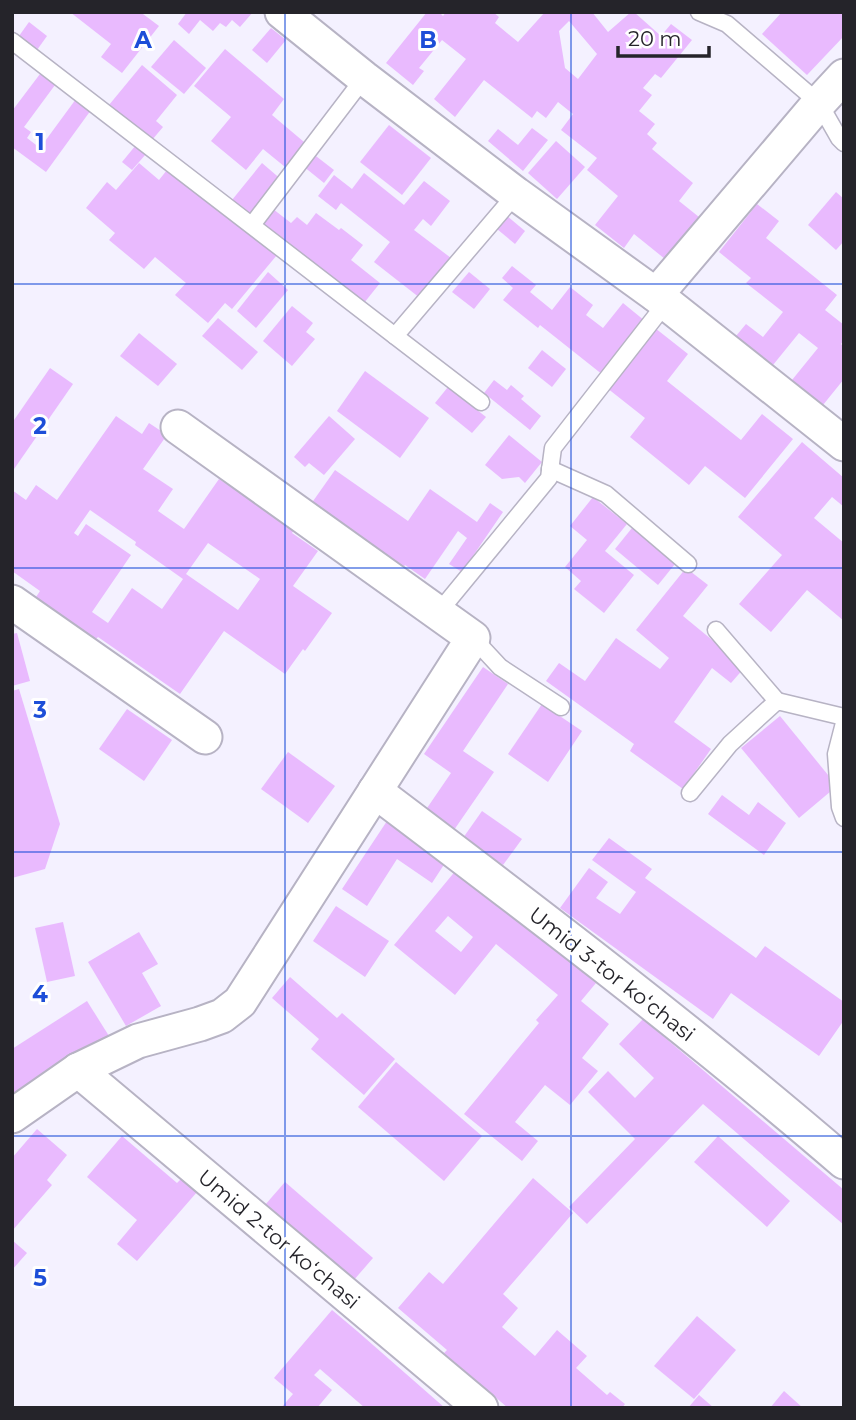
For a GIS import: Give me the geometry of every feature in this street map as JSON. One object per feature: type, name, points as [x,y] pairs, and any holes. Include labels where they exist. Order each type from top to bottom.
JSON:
[{"type":"street","points":[[282,12],[516,194],[661,299],[844,444]]},
{"type":"street","points":[[661,299],[819,103],[844,76]]},
{"type":"street","points":[[12,1116],[78,1070],[138,1041],[222,1016],[240,1002],[473,638],[178,427]]},
{"type":"street","points":[[12,601],[205,737]]},
{"type":"street","name":"Umid 3-tor koʻchasi","points":[[375,791],[515,897],[767,1096],[844,1162]]},
{"type":"street","name":"Umid 2-tor koʻchasi","points":[[78,1070],[481,1408]]},
{"type":"lane","points":[[699,12],[727,24],[819,103],[844,144]]},
{"type":"lane","points":[[12,41],[481,402]]},
{"type":"lane","points":[[251,225],[364,78]]},
{"type":"lane","points":[[395,335],[516,194]]},
{"type":"lane","points":[[438,613],[549,478],[553,448],[661,299]]},
{"type":"lane","points":[[550,469],[606,494],[688,564]]},
{"type":"lane","points":[[716,630],[777,701],[844,717]]},
{"type":"lane","points":[[473,638],[500,667],[561,707]]},
{"type":"lane","points":[[690,793],[730,744],[777,701]]},
{"type":"lane","points":[[844,723],[836,754],[840,807],[844,818]]},
{"type":"building","points":[[70,12],[144,12],[143,14],[159,26],[122,73],[101,57],[111,44]]},
{"type":"building","points":[[187,12],[253,12],[240,27],[232,20],[226,27],[220,23],[213,31],[200,20],[189,34],[178,24]]},
{"type":"building","points":[[427,12],[439,12],[443,16],[446,12],[493,12],[499,17],[495,23],[518,42],[545,12],[592,12],[608,32],[631,12],[661,36],[671,24],[692,40],[661,78],[655,74],[643,88],[652,95],[639,111],[655,124],[647,134],[657,143],[652,149],[693,183],[679,201],[699,217],[665,259],[634,234],[624,248],[595,225],[618,196],[587,170],[597,158],[561,130],[573,114],[558,102],[546,118],[537,111],[532,118],[484,80],[455,117],[434,99],[466,59],[442,40],[419,68],[424,71],[413,85],[386,63]],"holes":[[[569,21],[597,54],[578,79],[565,68],[559,31]]]},
{"type":"building","points":[[782,12],[844,12],[844,36],[807,75],[762,34]]},
{"type":"building","points":[[29,22],[47,36],[37,50],[19,36]]},
{"type":"building","points":[[271,28],[286,40],[267,63],[252,50]]},
{"type":"building","points":[[174,40],[206,68],[184,94],[151,67]]},
{"type":"building","points":[[225,49],[284,99],[272,115],[310,147],[290,171],[263,149],[246,170],[211,141],[231,117],[194,86]]},
{"type":"building","points":[[142,65],[177,95],[156,121],[163,127],[152,140],[109,105]]},
{"type":"building","points":[[40,74],[55,85],[24,127],[31,132],[27,138],[40,148],[76,99],[91,110],[46,172],[12,147],[12,111]]},
{"type":"building","points":[[389,125],[431,158],[402,195],[360,162]]},
{"type":"building","points":[[532,128],[548,140],[523,171],[488,141],[498,129],[518,145]]},
{"type":"building","points":[[556,141],[585,167],[557,199],[528,173]]},
{"type":"building","points":[[136,145],[146,154],[132,170],[122,162]]},
{"type":"building","points":[[312,153],[334,170],[324,183],[303,166]]},
{"type":"building","points":[[139,163],[159,180],[171,165],[206,200],[235,224],[237,221],[277,255],[232,309],[225,303],[208,323],[175,295],[186,283],[155,257],[144,269],[109,240],[115,233],[86,208],[107,182],[116,190]]},
{"type":"building","points":[[262,163],[283,181],[253,217],[232,200]]},
{"type":"building","points":[[364,173],[404,205],[424,181],[450,201],[431,226],[423,219],[414,230],[451,258],[420,298],[374,262],[390,242],[341,203],[336,210],[318,196],[334,175],[352,189]]},
{"type":"building","points":[[836,192],[844,199],[844,241],[836,250],[808,225]]},
{"type":"building","points":[[757,204],[779,221],[766,238],[837,295],[825,310],[844,325],[844,340],[841,344],[844,347],[844,379],[823,405],[792,380],[818,348],[799,333],[773,365],[736,336],[746,324],[763,337],[783,312],[746,283],[751,278],[719,252]]},
{"type":"building","points":[[273,209],[291,223],[297,217],[307,225],[316,213],[363,245],[351,260],[380,283],[364,303],[262,223]]},
{"type":"building","points":[[507,216],[525,231],[515,244],[497,229]]},
{"type":"building","points":[[512,266],[536,285],[530,292],[552,310],[570,287],[593,305],[586,315],[603,328],[623,303],[645,321],[603,375],[540,325],[538,328],[503,300],[513,288],[502,278]]},
{"type":"building","points":[[268,272],[288,290],[256,328],[237,311]]},
{"type":"building","points":[[469,272],[490,289],[474,309],[452,292]]},
{"type":"building","points":[[292,306],[313,323],[306,332],[315,339],[292,366],[263,341]]},
{"type":"building","points":[[218,318],[258,352],[242,370],[202,336]]},
{"type":"building","points":[[655,328],[688,354],[667,381],[741,440],[762,414],[793,439],[745,498],[705,466],[689,485],[630,437],[645,418],[607,388]]},
{"type":"building","points":[[139,333],[177,364],[158,386],[120,356]]},
{"type":"building","points":[[542,350],[566,369],[552,387],[528,368]]},
{"type":"building","points":[[50,368],[73,384],[12,472],[12,423]]},
{"type":"building","points":[[365,371],[429,418],[400,458],[337,411]]},
{"type":"building","points":[[494,380],[507,390],[511,385],[524,396],[521,399],[541,416],[530,430],[484,393]]},
{"type":"building","points":[[448,387],[486,417],[472,433],[435,403]]},
{"type":"building","points":[[116,416],[142,434],[149,423],[167,435],[143,469],[173,489],[158,511],[184,529],[219,479],[294,530],[292,533],[318,551],[293,586],[332,613],[285,674],[224,631],[180,694],[36,597],[40,591],[12,571],[12,490],[26,500],[36,485],[57,500]],"holes":[[[90,510],[183,579],[162,609],[132,588],[108,623],[92,612],[131,555],[86,524],[78,536],[74,533]],[[208,543],[260,579],[238,610],[186,574]]]},
{"type":"building","points":[[329,416],[355,439],[324,475],[309,463],[305,467],[294,457]]},
{"type":"building","points":[[509,435],[542,462],[525,483],[519,477],[502,479],[485,465]]},
{"type":"building","points":[[802,442],[844,478],[844,507],[832,497],[814,518],[844,543],[844,621],[807,590],[771,632],[739,604],[782,555],[738,517]]},
{"type":"building","points":[[335,470],[408,521],[430,489],[477,522],[490,503],[503,512],[462,572],[449,564],[467,538],[458,531],[425,579],[405,565],[403,568],[311,504]]},
{"type":"building","points":[[593,497],[627,524],[605,551],[634,575],[604,613],[574,589],[581,581],[565,567],[587,540],[570,526]]},
{"type":"building","points":[[632,528],[675,564],[658,585],[615,549]]},
{"type":"building","points":[[686,568],[708,585],[683,616],[745,667],[731,683],[712,668],[674,722],[711,749],[683,789],[630,751],[634,744],[546,681],[559,663],[585,681],[616,638],[660,669],[669,658],[636,630]]},
{"type":"building","points":[[17,633],[30,681],[12,686],[12,634]]},
{"type":"building","points":[[483,667],[508,684],[463,751],[494,772],[454,830],[425,811],[451,773],[424,754]]},
{"type":"building","points":[[19,689],[60,824],[45,869],[12,878],[12,691]]},
{"type":"building","points":[[542,704],[582,731],[548,782],[508,754]]},
{"type":"building","points":[[127,709],[172,740],[144,781],[99,749]]},
{"type":"building","points":[[780,716],[837,786],[799,818],[741,748]]},
{"type":"building","points":[[288,752],[335,786],[308,823],[261,789]]},
{"type":"building","points":[[722,795],[749,815],[758,802],[786,823],[764,855],[708,814]]},
{"type":"building","points":[[482,811],[522,839],[503,865],[463,838]]},
{"type":"building","points":[[387,821],[447,860],[432,883],[397,859],[367,906],[342,889]]},
{"type":"building","points":[[609,838],[652,869],[645,878],[756,958],[765,946],[844,1002],[844,1020],[819,1056],[731,993],[713,1019],[560,908],[589,868],[608,882],[596,898],[620,914],[636,892],[592,860]]},
{"type":"building","points":[[457,869],[596,983],[581,1001],[609,1024],[582,1058],[598,1071],[570,1105],[545,1085],[515,1122],[538,1141],[522,1161],[464,1114],[539,1023],[536,1020],[558,995],[496,944],[455,995],[394,945]],"holes":[[[448,916],[473,937],[461,952],[435,931]]]},
{"type":"building","points":[[336,906],[389,941],[365,977],[313,941]]},
{"type":"building","points":[[63,922],[75,976],[47,982],[35,928]]},
{"type":"building","points":[[139,932],[158,964],[142,973],[161,1006],[126,1026],[88,962]]},
{"type":"building","points":[[290,977],[337,1018],[342,1013],[395,1059],[364,1095],[311,1049],[319,1039],[272,998]]},
{"type":"building","points":[[87,1001],[109,1036],[12,1098],[12,1049]]},
{"type":"building","points":[[643,1019],[844,1190],[844,1225],[703,1104],[587,1224],[569,1207],[635,1139],[588,1092],[608,1071],[635,1098],[654,1078],[619,1044]]},
{"type":"building","points":[[396,1062],[482,1136],[444,1181],[358,1107]]},
{"type":"building","points":[[37,1129],[67,1155],[47,1180],[52,1185],[12,1231],[12,1158]]},
{"type":"building","points":[[122,1136],[177,1183],[181,1179],[197,1192],[137,1261],[117,1244],[137,1220],[87,1177]]},
{"type":"building","points":[[718,1136],[790,1201],[767,1227],[694,1162]]},
{"type":"building","points":[[533,1178],[573,1213],[503,1294],[518,1308],[502,1327],[535,1356],[557,1330],[587,1356],[576,1368],[607,1395],[610,1392],[625,1404],[622,1408],[508,1408],[444,1353],[447,1350],[398,1308],[429,1272],[443,1284]]},
{"type":"building","points":[[285,1182],[373,1258],[353,1281],[265,1205]]},
{"type":"building","points":[[12,1240],[27,1253],[12,1270]]},
{"type":"building","points":[[332,1310],[445,1408],[365,1408],[320,1369],[314,1375],[332,1390],[317,1408],[281,1408],[293,1394],[274,1378]]},
{"type":"building","points":[[697,1316],[736,1350],[694,1399],[654,1366]]},
{"type":"building","points":[[784,1391],[803,1408],[770,1408]]},
{"type":"building","points":[[699,1395],[714,1408],[688,1408]]}]
